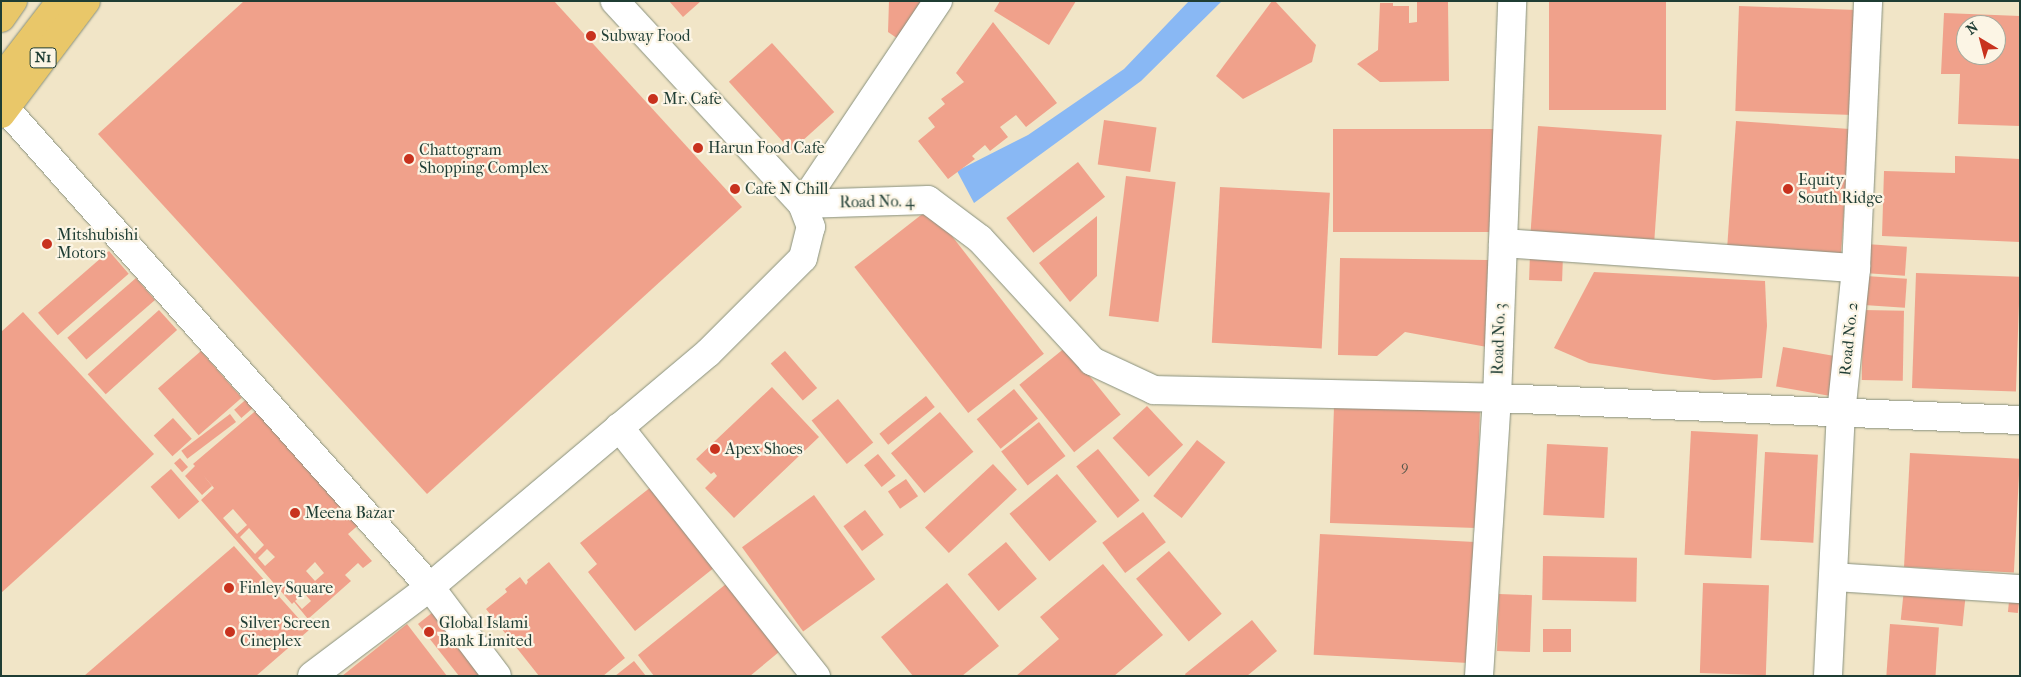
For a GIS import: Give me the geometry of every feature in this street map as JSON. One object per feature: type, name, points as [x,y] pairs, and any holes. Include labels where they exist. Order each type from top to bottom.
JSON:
[{"type":"highway","points":[[1,18],[13,1]]},
{"type":"highway","points":[[1,47],[37,1]]},
{"type":"highway","points":[[1,79],[61,1]]},
{"type":"highway","name":"N1","points":[[3,111],[86,1]]},
{"type":"street","points":[[318,674],[430,587],[708,353],[803,258],[811,227],[802,204],[615,1]]},
{"type":"street","points":[[802,204],[938,1]]},
{"type":"street","name":"Road No. 3","points":[[1479,676],[1497,398],[1512,1]]},
{"type":"street","name":"Road No. 2","points":[[1828,676],[1841,414],[1856,268],[1868,1]]},
{"type":"street","points":[[3,111],[430,587],[497,676]]},
{"type":"street","name":"Road No. 4","points":[[802,204],[928,200],[980,239],[1092,362],[1154,390],[1497,398]]},
{"type":"street","points":[[1503,243],[1856,268]]},
{"type":"street","points":[[1497,398],[1841,414],[2020,420]]},
{"type":"street","points":[[619,427],[816,676]]},
{"type":"street","points":[[1834,577],[2020,589]]},
{"type":"water","points":[[1189,1],[1222,1],[1141,81],[974,203],[957,171],[1028,135],[1124,69]]},
{"type":"building","points":[[244,1],[554,1],[742,207],[427,494],[98,134]]},
{"type":"building","points":[[669,1],[701,1],[683,17]]},
{"type":"building","points":[[889,1],[931,1],[904,43],[888,32]]},
{"type":"building","points":[[1000,1],[1076,1],[1049,45],[994,11]]},
{"type":"building","points":[[1272,1],[1275,1],[1316,45],[1312,62],[1243,99],[1216,76]]},
{"type":"building","points":[[1549,1],[1666,1],[1666,110],[1549,110]]},
{"type":"building","points":[[1417,2],[1448,2],[1449,81],[1380,82],[1357,64],[1378,50],[1380,3],[1393,3],[1393,6],[1409,6],[1409,23],[1417,22]]},
{"type":"building","points":[[1739,6],[1857,10],[1853,115],[1735,111]]},
{"type":"building","points":[[1944,13],[1995,15],[1956,15],[1956,65],[2006,65],[2006,15],[2020,16],[2020,126],[1958,124],[1960,74],[1941,74]]},
{"type":"building","points":[[993,22],[1057,103],[1026,127],[1016,115],[1000,127],[1008,137],[990,151],[985,145],[972,156],[975,159],[948,179],[918,141],[935,127],[928,118],[945,104],[941,99],[964,82],[956,73]]},
{"type":"building","points":[[772,43],[834,112],[791,151],[729,82]]},
{"type":"building","points":[[1104,120],[1156,127],[1150,172],[1098,165]]},
{"type":"building","name":"Equity South Ridge","points":[[1736,121],[1850,129],[1841,257],[1727,249]]},
{"type":"building","points":[[1538,126],[1662,135],[1654,239],[1531,231]]},
{"type":"building","points":[[1333,129],[1497,129],[1497,232],[1333,232]]},
{"type":"building","points":[[1955,156],[2020,159],[2020,242],[1882,236],[1884,171],[1955,173]]},
{"type":"building","points":[[1078,162],[1105,197],[1033,253],[1006,218]]},
{"type":"building","points":[[1126,176],[1176,182],[1158,322],[1109,316]]},
{"type":"building","points":[[1220,187],[1330,193],[1322,349],[1212,343]]},
{"type":"building","points":[[930,208],[1044,354],[968,413],[854,267]]},
{"type":"building","points":[[1097,216],[1097,276],[1070,302],[1039,263]]},
{"type":"building","points":[[1866,244],[1907,247],[1905,276],[1864,273]]},
{"type":"building","points":[[109,251],[129,274],[58,335],[38,313]]},
{"type":"building","points":[[1530,254],[1563,255],[1562,281],[1529,280]]},
{"type":"building","points":[[1340,258],[1488,260],[1487,347],[1405,332],[1377,356],[1338,355]]},
{"type":"building","points":[[1594,272],[1765,281],[1767,326],[1762,378],[1714,380],[1663,374],[1589,363],[1554,348]]},
{"type":"building","points":[[1916,273],[2020,277],[2016,392],[1912,388]]},
{"type":"building","points":[[1866,276],[1907,279],[1905,308],[1864,305]]},
{"type":"building","points":[[136,278],[155,300],[86,360],[67,338]]},
{"type":"building","points":[[159,310],[177,330],[106,394],[88,374]]},
{"type":"building","points":[[1863,310],[1904,311],[1903,381],[1862,380]]},
{"type":"building","points":[[23,312],[154,454],[1,593],[1,332]]},
{"type":"building","points":[[1066,347],[1121,415],[1074,452],[1019,385]]},
{"type":"building","points":[[1783,347],[1843,358],[1836,397],[1776,386]]},
{"type":"building","points":[[201,351],[242,398],[199,435],[158,388]]},
{"type":"building","points":[[785,351],[817,388],[803,400],[771,363]]},
{"type":"building","points":[[772,387],[819,437],[734,518],[705,488],[717,476],[714,472],[711,474],[696,459]]},
{"type":"building","points":[[1014,389],[1038,419],[1001,449],[977,419]]},
{"type":"building","points":[[250,396],[257,404],[241,418],[234,410]]},
{"type":"building","points":[[926,396],[935,407],[888,445],[879,434]]},
{"type":"building","points":[[838,399],[873,443],[847,464],[812,420]]},
{"type":"building","points":[[1147,406],[1183,445],[1149,477],[1113,438]]},
{"type":"building","name":"Meena Bazar","points":[[260,407],[361,523],[348,534],[372,561],[363,568],[358,563],[345,575],[351,581],[308,619],[294,602],[292,604],[201,500],[214,488],[203,475],[212,486],[202,495],[185,476],[195,466],[193,464]],"holes":[[[233,509],[247,525],[237,534],[223,518]],[[249,528],[264,545],[255,554],[240,537]],[[267,549],[275,557],[265,566],[258,558]],[[315,562],[324,573],[315,581],[306,571]],[[304,593],[311,601],[302,609],[295,601]]]},
{"type":"building","points":[[1334,407],[1480,412],[1476,528],[1330,523]]},
{"type":"building","points":[[940,412],[973,452],[924,493],[891,453]]},
{"type":"building","points":[[230,414],[236,422],[187,459],[181,451]]},
{"type":"building","points":[[173,418],[192,439],[172,456],[154,435]]},
{"type":"building","points":[[1039,422],[1065,456],[1028,485],[1001,452]]},
{"type":"building","points":[[1691,431],[1758,435],[1751,558],[1685,555]]},
{"type":"building","points":[[1197,440],[1225,462],[1182,518],[1153,496]]},
{"type":"building","points":[[1547,444],[1608,447],[1604,518],[1543,515]]},
{"type":"building","points":[[1098,449],[1140,500],[1118,518],[1076,467]]},
{"type":"building","points":[[1765,452],[1818,455],[1813,543],[1760,540]]},
{"type":"building","points":[[1910,453],[2020,459],[2014,573],[1904,567]]},
{"type":"building","points":[[878,454],[896,476],[882,487],[864,465]]},
{"type":"building","points":[[180,458],[188,467],[182,472],[174,463]]},
{"type":"building","points":[[993,464],[1017,490],[949,553],[925,527]]},
{"type":"building","points":[[171,469],[199,501],[179,519],[151,487]]},
{"type":"building","points":[[1057,474],[1097,521],[1049,561],[1010,514]]},
{"type":"building","points":[[906,479],[918,496],[900,509],[888,492]]},
{"type":"building","points":[[656,483],[720,563],[635,631],[588,572],[597,564],[580,543]]},
{"type":"building","points":[[814,495],[875,579],[803,631],[742,547]]},
{"type":"building","points":[[865,510],[884,535],[862,551],[843,526]]},
{"type":"building","points":[[1143,512],[1166,542],[1125,573],[1102,543]]},
{"type":"building","points":[[1320,534],[1475,542],[1468,663],[1314,655]]},
{"type":"building","points":[[1006,542],[1037,579],[999,611],[968,574]]},
{"type":"building","name":"Finley Square","points":[[234,546],[309,630],[256,676],[84,676]]},
{"type":"building","points":[[1169,551],[1222,614],[1189,641],[1136,579]]},
{"type":"building","points":[[1543,556],[1637,558],[1636,602],[1542,600]]},
{"type":"building","points":[[549,562],[625,658],[603,676],[539,676],[516,647],[520,644],[513,634],[509,638],[486,609],[507,592],[505,589],[520,577],[526,585],[527,580]]},
{"type":"building","points":[[1103,564],[1163,635],[1114,676],[1016,676],[1059,639],[1040,617]]},
{"type":"building","points":[[731,580],[785,647],[750,676],[654,676],[638,655]]},
{"type":"building","points":[[947,583],[999,646],[962,676],[913,676],[881,637]]},
{"type":"building","points":[[1703,583],[1769,585],[1766,675],[1700,673]]},
{"type":"building","points":[[1904,589],[1966,595],[1962,626],[1901,620]]},
{"type":"building","points":[[2010,592],[2020,593],[2018,613],[2008,612]]},
{"type":"building","points":[[1499,594],[1532,595],[1530,652],[1497,651]]},
{"type":"building","points":[[438,608],[491,676],[459,676],[418,624]]},
{"type":"building","points":[[1252,620],[1277,651],[1247,676],[1186,676],[1185,674]]},
{"type":"building","points":[[407,624],[447,676],[342,676]]},
{"type":"building","points":[[1890,624],[1939,627],[1935,676],[1886,676]]},
{"type":"building","points":[[1543,629],[1571,629],[1571,652],[1543,652]]},
{"type":"building","points":[[634,661],[646,676],[615,676]]},
{"type":"place","name":"Subway Food","points":[[591,36]]},
{"type":"place","name":"Mr. Cafe","points":[[653,99]]},
{"type":"place","name":"Harun Food Cafe","points":[[698,148]]},
{"type":"place","name":"Chattogram Shopping Complex","points":[[409,159]]},
{"type":"place","name":"Cafe N Chill","points":[[735,189]]},
{"type":"place","name":"Equity South Ridge","points":[[1788,189]]},
{"type":"place","name":"Mitshubishi Motors","points":[[47,244]]},
{"type":"place","name":"Apex Shoes","points":[[715,449]]},
{"type":"place","name":"Meena Bazar","points":[[295,513]]},
{"type":"place","name":"Finley Square","points":[[229,588]]},
{"type":"place","name":"Silver Screen Cineplex","points":[[230,632]]},
{"type":"place","name":"Global Islami Bank Limited","points":[[429,632]]}]
